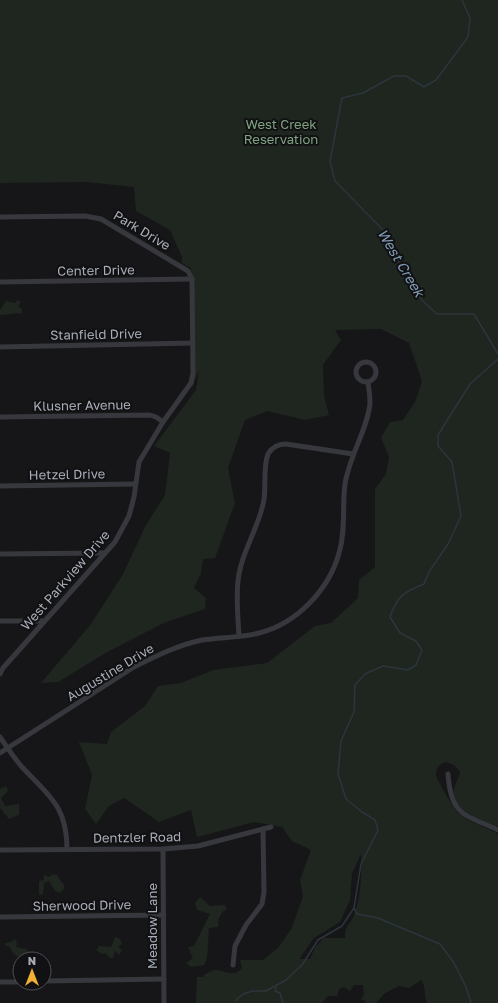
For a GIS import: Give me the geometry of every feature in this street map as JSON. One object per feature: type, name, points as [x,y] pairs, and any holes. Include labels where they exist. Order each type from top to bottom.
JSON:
[{"type":"street","name":"Park Drive","points":[[0,217],[85,216],[101,219],[188,271],[192,279]]},
{"type":"street","name":"Center Drive","points":[[0,282],[192,279]]},
{"type":"street","name":"West Parkview Drive","points":[[0,674],[43,621],[115,542],[124,528],[134,497],[139,462],[163,422],[191,383],[193,373],[192,279]]},
{"type":"street","name":"Stanfield Drive","points":[[0,347],[193,343]]},
{"type":"street","name":"Augustine Drive","points":[[0,753],[134,667],[179,647],[202,640],[239,636],[272,629],[298,613],[319,593],[339,554],[344,532],[345,484],[353,454],[370,404],[368,382]]},
{"type":"street","name":"Klusner Avenue","points":[[0,417],[150,415],[163,422]]},
{"type":"street","points":[[239,636],[237,595],[238,575],[245,551],[261,513],[264,494],[266,460],[269,452],[275,446],[286,444],[353,454]]},
{"type":"street","name":"Hetzel Drive","points":[[0,486],[135,484]]},
{"type":"street","points":[[0,554],[104,553]]},
{"type":"street","points":[[0,621],[43,621]]},
{"type":"street","points":[[0,737],[20,766],[54,800],[59,808],[67,832],[67,849]]},
{"type":"street","points":[[448,774],[451,796],[455,806],[461,813],[498,830]]},
{"type":"street","name":"Dentzler Road","points":[[0,850],[163,849],[198,846],[272,827]]},
{"type":"street","points":[[233,965],[235,946],[246,925],[262,904],[264,892],[263,829]]},
{"type":"street","name":"Meadow Lane","points":[[163,849],[164,1003]]},
{"type":"street","name":"Sherwood Drive","points":[[0,917],[164,915]]},
{"type":"street","points":[[52,981],[164,979]]},
{"type":"street","points":[[0,982],[12,982]]},
{"type":"green space","name":"West Creek Reservation","points":[[0,0],[498,0],[498,827],[476,818],[457,804],[454,797],[454,789],[460,772],[457,768],[450,763],[442,763],[437,769],[436,775],[445,794],[457,812],[467,819],[498,834],[498,1003],[427,1003],[424,986],[421,980],[409,988],[399,986],[385,993],[376,1003],[365,1003],[365,1000],[361,1000],[364,994],[363,985],[354,985],[350,991],[344,987],[339,989],[337,996],[328,996],[322,1003],[196,1003],[197,977],[204,977],[204,975],[214,970],[236,973],[242,968],[240,960],[263,960],[278,948],[292,928],[303,896],[300,880],[311,850],[292,841],[282,827],[254,822],[197,837],[191,810],[159,822],[124,798],[109,806],[96,824],[85,809],[92,775],[79,742],[107,744],[111,732],[145,706],[158,686],[181,683],[213,670],[267,663],[315,626],[331,623],[358,598],[359,580],[375,567],[375,489],[386,474],[389,457],[381,438],[390,422],[403,420],[416,400],[422,381],[409,343],[381,329],[335,330],[341,340],[323,365],[324,395],[329,415],[305,420],[267,411],[245,420],[228,468],[235,503],[215,558],[203,559],[201,573],[194,588],[206,598],[205,609],[166,622],[109,651],[58,682],[41,683],[91,624],[123,574],[146,525],[165,495],[170,453],[154,446],[196,390],[199,370],[192,388],[191,268],[182,263],[182,257],[170,230],[136,211],[134,187],[86,182],[0,183]],"holes":[[[361,854],[361,877],[358,901],[354,915],[347,927],[345,938],[324,938],[315,947],[310,959],[299,959],[314,938],[340,922],[350,900],[352,873]]]},
{"type":"green space","points":[[18,300],[21,302],[18,306],[22,309],[22,313],[0,315],[0,310],[6,301],[15,303]]},
{"type":"green space","points":[[6,786],[8,791],[1,798],[5,806],[19,804],[19,815],[9,819],[0,808],[0,789]]},
{"type":"green space","points":[[53,874],[57,875],[64,885],[64,889],[60,893],[55,891],[49,881],[44,883],[43,894],[39,895],[39,881],[44,880],[44,875],[49,877]]},
{"type":"green space","points":[[200,897],[210,906],[225,905],[227,910],[223,911],[219,918],[218,927],[209,928],[207,958],[204,965],[191,967],[186,963],[193,958],[188,947],[194,946],[210,914],[197,910],[195,903]]},
{"type":"green space","points":[[115,937],[120,939],[122,944],[118,947],[122,950],[120,954],[115,951],[113,958],[110,958],[105,953],[102,954],[96,950],[99,946],[111,947]]},
{"type":"green space","points":[[15,939],[17,943],[16,947],[26,949],[28,951],[12,951],[10,947],[5,945],[5,943],[11,942]]},
{"type":"waterway","name":"West Creek","points":[[462,0],[470,18],[468,37],[436,80],[424,87],[406,76],[394,76],[363,93],[342,98],[330,161],[335,181],[386,233],[406,277],[422,300],[437,314],[474,314],[498,354]]},
{"type":"waterway","name":"West Creek","points":[[471,1003],[466,987],[454,963],[440,944],[378,918],[357,914],[354,908],[361,864],[378,830],[375,820],[346,799],[338,774],[341,741],[354,712],[355,685],[365,674],[383,666],[408,670],[416,665],[422,650],[416,641],[400,633],[390,617],[395,604],[406,592],[424,584],[429,572],[448,544],[461,516],[452,462],[438,446],[438,435],[470,384],[498,359]]},
{"type":"waterway","points":[[235,1001],[243,994],[253,991],[266,991],[286,980],[302,965],[318,940],[342,926],[354,908]]},
{"type":"waterway","points":[[276,987],[275,991],[280,993],[283,1003]]}]
